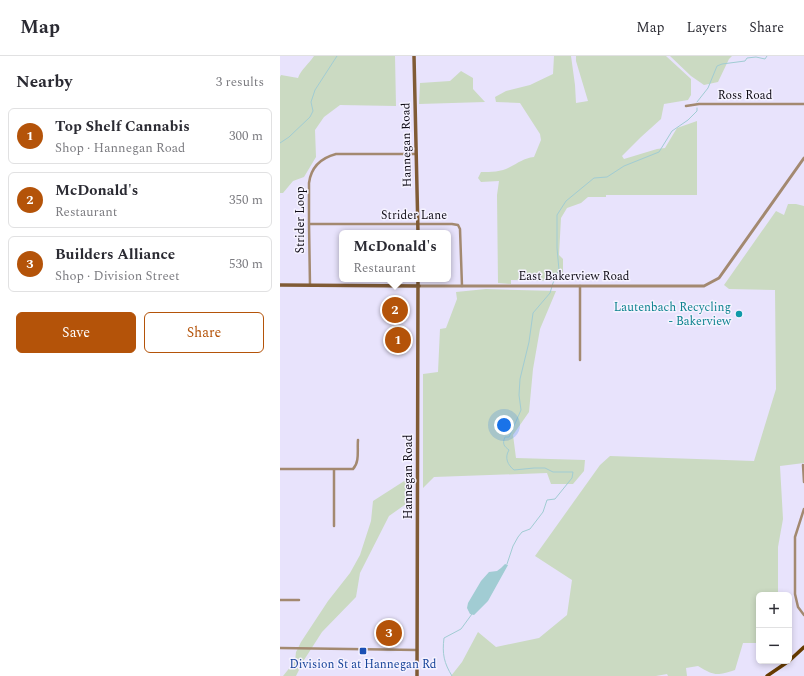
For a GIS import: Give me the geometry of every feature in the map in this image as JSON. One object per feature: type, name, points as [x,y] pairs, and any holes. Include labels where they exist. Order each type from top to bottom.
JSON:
[{"type":"main road","name":"Hannegan Road","points":[[414,56],[418,230]]},
{"type":"main road","name":"Hannegan Road","points":[[417,676],[418,282]]},
{"type":"main road","name":"East Bakerview Road","points":[[280,285],[419,286]]},
{"type":"main road","points":[[792,658],[804,648]]},
{"type":"main road","points":[[767,676],[785,664]]},
{"type":"main road","points":[[776,676],[779,668]]},
{"type":"street","name":"Ross Road","points":[[686,106],[699,104],[804,104]]},
{"type":"street","name":"Strider Loop","points":[[310,285],[308,224],[310,176],[316,165],[327,156],[336,154],[416,154]]},
{"type":"street","name":"East Bakerview Road","points":[[419,286],[704,286],[719,278],[804,158]]},
{"type":"street","name":"Strider Lane","points":[[308,224],[452,224],[459,227],[462,286]]},
{"type":"street","points":[[580,286],[580,360]]},
{"type":"street","points":[[280,469],[353,469],[356,466],[358,440]]},
{"type":"street","points":[[803,465],[804,481]]},
{"type":"street","points":[[334,469],[334,526]]},
{"type":"street","points":[[804,509],[795,537],[795,594],[798,607],[804,615]]},
{"type":"street","points":[[280,600],[299,600]]},
{"type":"street","points":[[280,648],[418,650]]},
{"type":"shaded area","points":[[314,56],[395,56],[396,106],[340,105],[324,117],[315,130],[316,157],[304,177],[293,181],[283,193],[280,193],[280,77],[281,75],[298,78]]},
{"type":"shaded area","points":[[554,56],[571,56],[576,103],[588,101],[576,61],[576,56],[666,56],[691,79],[691,95],[688,100],[664,104],[661,119],[622,156],[624,159],[665,148],[677,128],[697,121],[697,195],[606,195],[606,197],[588,197],[581,203],[567,208],[561,218],[559,255],[563,259],[563,281],[511,280],[511,284],[498,283],[497,195],[499,181],[481,182],[478,178],[481,172],[503,170],[534,157],[541,140],[540,134],[520,103],[496,102],[495,97],[506,91],[530,85],[553,74]]},
{"type":"shaded area","points":[[670,56],[732,56],[729,59],[718,82],[704,85],[691,76]]},
{"type":"shaded area","points":[[461,71],[473,78],[473,89],[485,102],[419,104],[420,83],[450,81]]},
{"type":"shaded area","points":[[788,204],[804,206],[804,463],[780,466],[783,519],[778,547],[778,592],[756,592],[756,643],[743,643],[735,670],[719,674],[708,672],[698,666],[686,668],[687,676],[668,676],[667,674],[656,676],[451,676],[462,662],[478,632],[496,647],[539,638],[567,615],[572,580],[535,556],[600,465],[610,456],[754,461],[776,389],[775,290],[729,289],[724,285],[776,211],[784,215]]},
{"type":"shaded area","points":[[486,289],[556,291],[540,329],[533,369],[529,412],[513,435],[516,458],[585,460],[584,471],[573,484],[551,484],[547,473],[434,477],[423,488],[423,374],[438,372],[440,329],[446,328],[457,299],[456,292]]},
{"type":"shaded area","points":[[412,476],[413,499],[389,516],[360,573],[356,597],[322,632],[304,660],[296,676],[283,676],[295,661],[296,652],[301,642],[328,601],[350,573],[360,555],[371,521],[373,501]]},
{"type":"shaded area","points":[[505,564],[508,565],[488,601],[474,615],[470,614],[467,608],[468,603],[481,581],[489,572],[497,571]]},
{"type":"waterway","points":[[280,143],[289,137],[310,117],[313,111],[311,102],[315,90],[337,56]]},
{"type":"waterway","points":[[697,102],[708,88],[717,66],[745,61],[747,58],[756,57],[765,59],[767,56]]},
{"type":"waterway","points":[[507,564],[513,546],[518,537],[522,532],[530,529],[543,512],[547,500],[555,499],[572,478],[573,472],[553,472],[545,468],[514,470],[507,461],[509,450],[504,443],[505,437],[509,437],[521,410],[519,395],[520,379],[529,342],[533,313],[550,293],[559,270],[557,215],[566,201],[594,178],[607,177],[624,166],[659,152],[672,131],[688,120],[697,111],[697,108]]},
{"type":"waterway","points":[[452,676],[444,658],[444,638],[461,629],[472,614]]},
{"type":"place","name":"McDonald's","points":[[395,310]]},
{"type":"place","name":"Lautenbach Recycling - Bakerview","points":[[739,314]]},
{"type":"place","name":"Top Shelf Cannabis","points":[[398,340]]},
{"type":"place","name":"Builders Alliance","points":[[389,633]]},
{"type":"place","name":"Division St at Hannegan Rd","points":[[363,651]]}]
